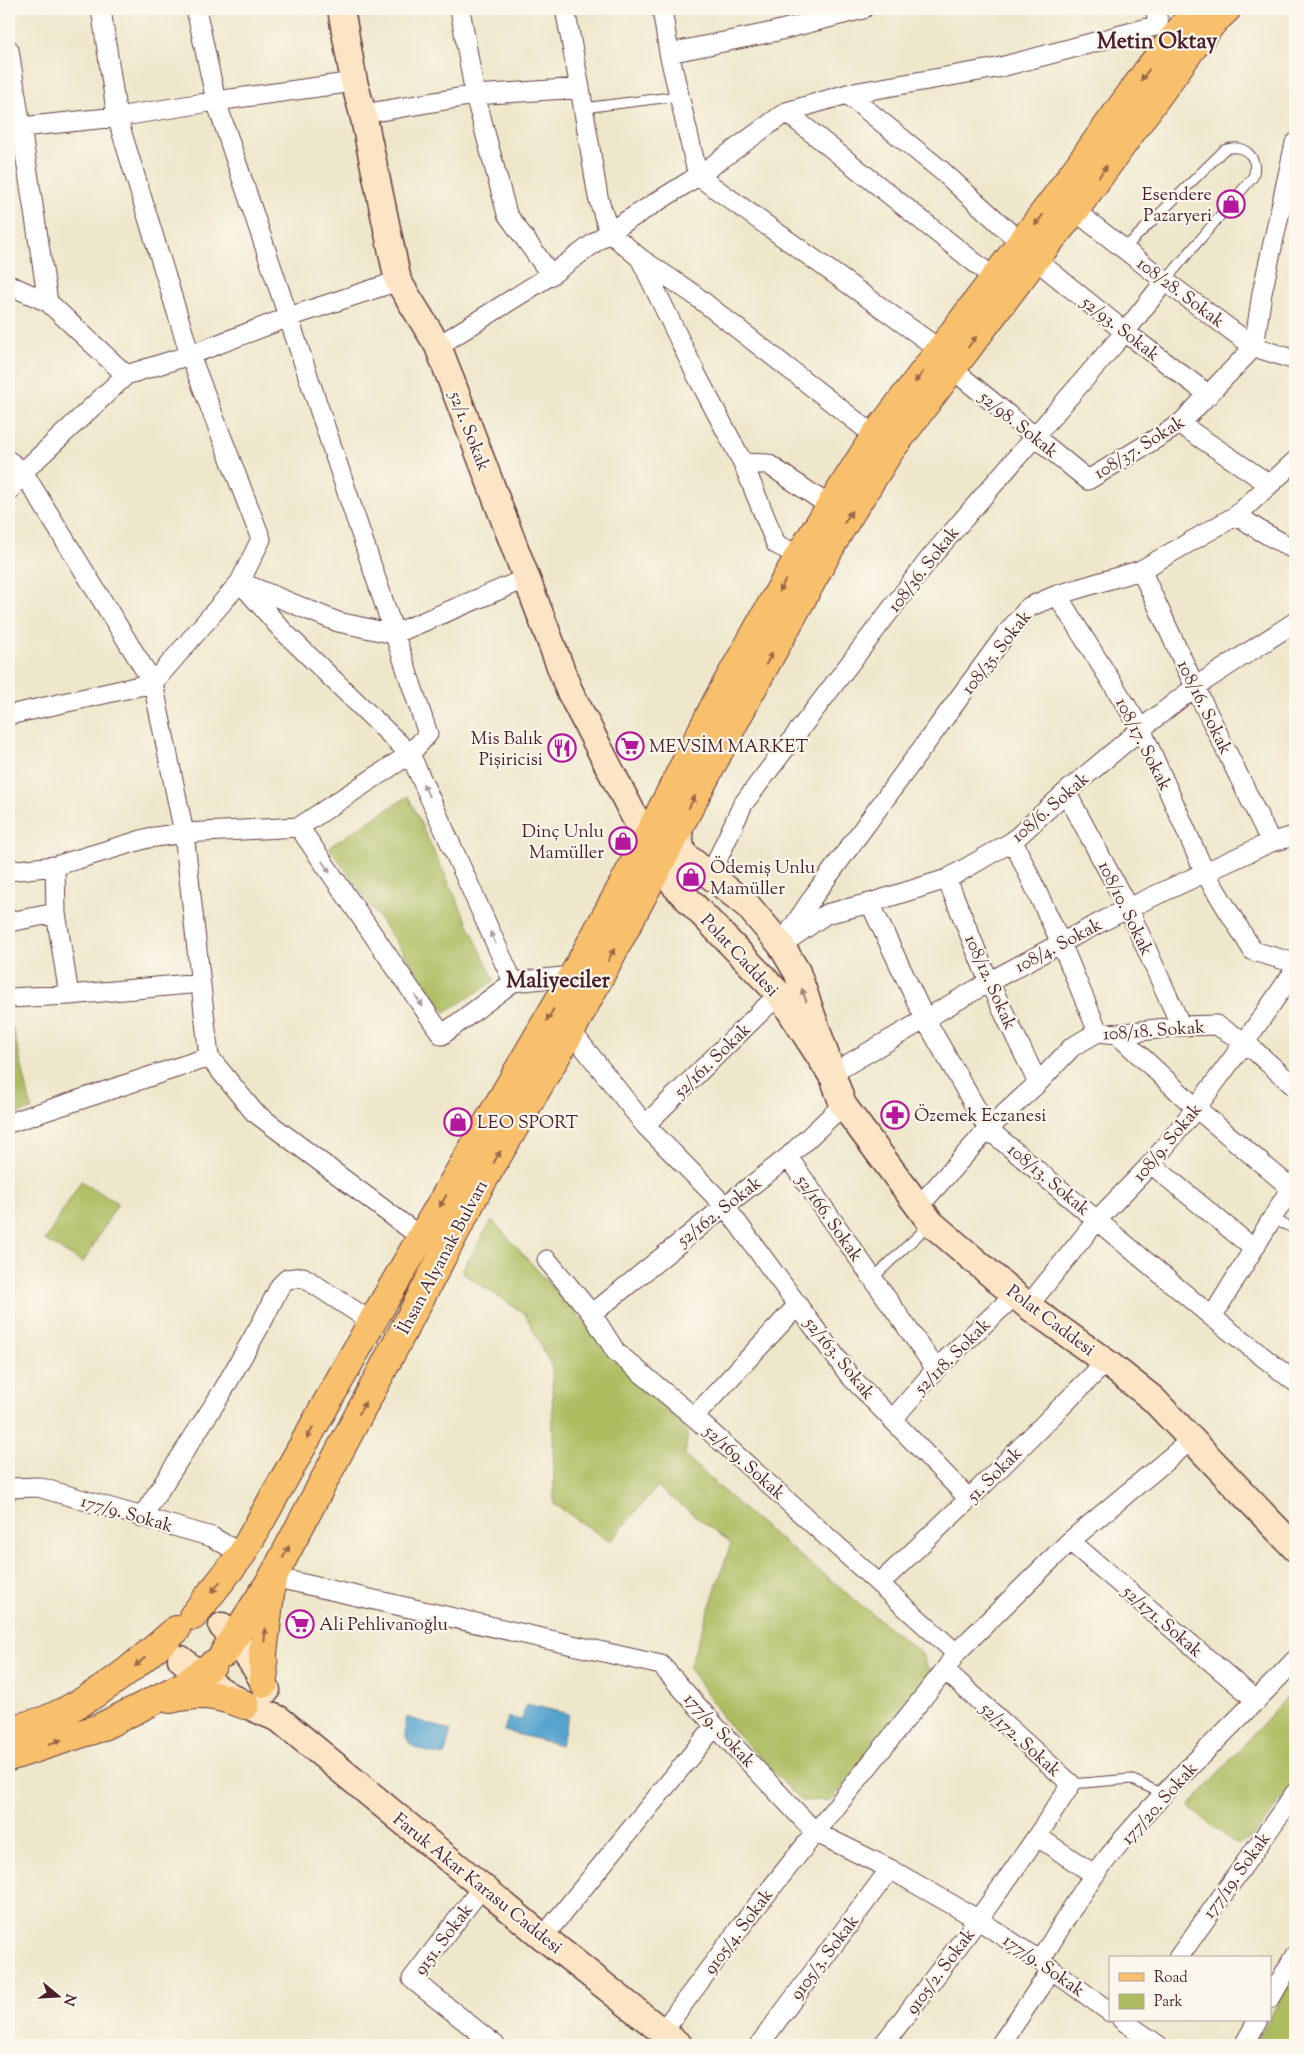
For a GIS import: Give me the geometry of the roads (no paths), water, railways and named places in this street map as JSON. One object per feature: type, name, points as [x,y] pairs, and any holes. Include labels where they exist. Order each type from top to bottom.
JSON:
[{"type":"main road","name":"52/1. Sokak","points":[[341,9],[354,82],[364,114],[398,281],[438,346],[525,579],[569,690],[620,787],[660,850]]},
{"type":"main road","points":[[1065,203],[1151,66],[1197,9]]},
{"type":"main road","points":[[660,850],[671,790],[717,701],[799,556],[875,436],[945,359],[1065,203],[1214,21],[1226,9]]},
{"type":"main road","points":[[660,850],[840,530],[994,278],[1028,251]]},
{"type":"main road","points":[[620,787],[646,799],[671,790]]},
{"type":"main road","name":"Polat Caddesi","points":[[660,850],[711,878],[748,906],[781,945],[797,972],[843,1105],[925,1214],[1021,1300],[1153,1399],[1295,1548]]},
{"type":"main road","name":"Polat Caddesi","points":[[660,850],[676,887],[779,994],[831,1074]]},
{"type":"main road","name":"İhsan Alyanak Bulvarı","points":[[9,1730],[48,1719],[80,1704],[122,1678],[185,1623],[242,1554],[372,1322],[422,1238],[583,983],[647,889],[660,850]]},
{"type":"main road","name":"İhsan Alyanak Bulvarı","points":[[9,1757],[99,1728],[185,1685],[273,1577],[478,1189],[571,1031],[583,983],[660,850]]},
{"type":"main road","points":[[647,889],[660,885],[676,887]]},
{"type":"main road","points":[[264,1683],[263,1654],[273,1577]]},
{"type":"main road","points":[[204,1615],[214,1618],[212,1652],[176,1650],[174,1640],[185,1623],[204,1615]]},
{"type":"main road","name":"Faruk Akar Karasu Caddesi","points":[[212,1652],[264,1683],[279,1719]]},
{"type":"main road","name":"Faruk Akar Karasu Caddesi","points":[[212,1652],[221,1692],[245,1705],[279,1719],[671,2039]]},
{"type":"main road","points":[[149,1704],[200,1693],[218,1696],[245,1705]]},
{"type":"street","points":[[9,715],[153,684],[240,582],[260,539],[190,355],[117,117],[101,9]]},
{"type":"street","points":[[9,871],[55,866],[148,838],[184,833],[299,827],[410,754],[428,734],[216,100],[196,9]]},
{"type":"street","points":[[460,9],[475,95],[507,214],[551,275]]},
{"type":"street","points":[[565,9],[598,197],[609,232],[641,259],[692,293],[875,436]]},
{"type":"street","points":[[662,9],[669,53],[698,176]]},
{"type":"street","points":[[669,53],[773,32],[862,9]]},
{"type":"street","points":[[438,346],[551,275],[609,232],[698,176],[786,112],[847,94],[997,68],[1159,25],[1155,9]]},
{"type":"street","points":[[9,50],[15,128],[48,302]]},
{"type":"street","points":[[15,128],[117,117],[216,100],[354,82]]},
{"type":"street","points":[[364,114],[475,95],[580,88]]},
{"type":"street","name":"52/93. Sokak","points":[[847,94],[942,171],[1028,251],[1124,332],[1209,395]]},
{"type":"street","points":[[786,112],[994,278]]},
{"type":"street","points":[[1254,347],[1262,293],[1295,143]]},
{"type":"street","name":"52/98. Sokak","points":[[698,176],[945,359],[1033,437],[1088,480]]},
{"type":"street","name":"108/28. Sokak","points":[[1065,203],[1254,347],[1295,360]]},
{"type":"street","points":[[641,259],[696,374],[743,463],[776,544],[799,556]]},
{"type":"street","points":[[9,491],[16,467],[126,375],[190,355],[289,317],[398,281]]},
{"type":"street","name":"108/36. Sokak","points":[[711,878],[744,804],[930,558],[1124,332],[1165,281]]},
{"type":"street","points":[[9,285],[48,302],[126,375]]},
{"type":"street","name":"108/37. Sokak","points":[[1088,480],[1180,424],[1254,347]]},
{"type":"street","points":[[1180,424],[1269,484]]},
{"type":"street","name":"108/35. Sokak","points":[[781,945],[815,894],[1006,634],[1029,607],[1058,595],[1141,570],[1237,515],[1295,461]]},
{"type":"street","points":[[743,463],[768,464],[830,507]]},
{"type":"street","points":[[16,467],[153,684],[184,833],[209,1057],[254,1112],[422,1238]]},
{"type":"street","points":[[1237,515],[1295,550]]},
{"type":"street","name":"108/16. Sokak","points":[[1141,570],[1195,688],[1271,842]]},
{"type":"street","points":[[240,582],[338,622],[394,634],[525,579]]},
{"type":"street","points":[[240,582],[282,631],[410,754],[513,982]]},
{"type":"street","name":"108/17. Sokak","points":[[1058,595],[1141,729],[1205,873],[1253,950],[1295,963]]},
{"type":"street","name":"108/6. Sokak","points":[[781,945],[826,914],[870,903],[947,879],[1013,841],[1066,792],[1141,729],[1195,688],[1294,626]]},
{"type":"street","name":"108/10. Sokak","points":[[1066,792],[1128,908],[1181,1026]]},
{"type":"street","points":[[299,827],[442,1035],[513,982],[583,983]]},
{"type":"street","name":"108/4. Sokak","points":[[831,1074],[989,982],[1128,908],[1271,842],[1295,836]]},
{"type":"street","points":[[1013,841],[1061,943],[1098,1032]]},
{"type":"street","points":[[55,866],[56,913],[70,995]]},
{"type":"street","name":"108/12. Sokak","points":[[947,879],[989,982],[1038,1083]]},
{"type":"street","name":"108/13. Sokak","points":[[870,903],[925,1019],[988,1129],[1098,1219],[1212,1317],[1295,1382]]},
{"type":"street","points":[[9,922],[56,913]]},
{"type":"street","name":"108/9. Sokak","points":[[1021,1300],[1152,1164],[1245,1042],[1295,970]]},
{"type":"street","points":[[9,998],[70,995],[200,983]]},
{"type":"street","name":"52/161. Sokak","points":[[645,1125],[779,994]]},
{"type":"street","name":"108/18. Sokak","points":[[925,1214],[988,1129],[1038,1083],[1072,1047],[1098,1032],[1118,1034],[1181,1026],[1216,1026],[1245,1042],[1295,1087]]},
{"type":"street","points":[[571,1031],[645,1125],[725,1206]]},
{"type":"street","points":[[1118,1034],[1196,1108],[1293,1185],[1212,1317]]},
{"type":"street","points":[[9,1123],[209,1057]]},
{"type":"street","name":"52/162. Sokak","points":[[592,1314],[788,1157],[843,1105]]},
{"type":"street","name":"52/166. Sokak","points":[[788,1157],[936,1369]]},
{"type":"street","points":[[1152,1164],[1253,1248]]},
{"type":"street","name":"52/163. Sokak","points":[[725,1206],[849,1375],[968,1499]]},
{"type":"street","name":"52/169. Sokak","points":[[547,1260],[592,1314],[616,1352],[694,1417],[956,1653]]},
{"type":"street","points":[[142,1517],[220,1394],[262,1322],[280,1286],[287,1279],[303,1277],[372,1322]]},
{"type":"street","name":"52/118. Sokak","points":[[892,1420],[936,1369],[1021,1300]]},
{"type":"street","points":[[694,1417],[798,1305]]},
{"type":"street","name":"51. Sokak","points":[[879,1584],[1106,1362]]},
{"type":"street","points":[[815,1832],[945,1670],[956,1653],[1070,1540],[1191,1440]]},
{"type":"street","name":"177/9. Sokak","points":[[9,1488],[38,1487],[212,1537],[242,1554]]},
{"type":"street","name":"52/171. Sokak","points":[[1070,1540],[1256,1701]]},
{"type":"street","name":"177/9. Sokak","points":[[273,1577],[661,1665],[715,1726],[815,1832],[890,1869],[979,1920],[1046,1965],[1109,2011]]},
{"type":"street","name":"177/20. Sokak","points":[[1000,2045],[1095,1875],[1163,1794],[1295,1660]]},
{"type":"street","name":"52/172. Sokak","points":[[945,1670],[1071,1784]]},
{"type":"street","points":[[543,1936],[715,1726]]},
{"type":"street","name":"9105/2. Sokak","points":[[883,2045],[979,1920],[1038,1837],[1071,1784]]},
{"type":"street","name":"177/19. Sokak","points":[[1179,1956],[1295,1793]]},
{"type":"street","name":"9105/4. Sokak","points":[[671,2039],[744,1921],[815,1832]]},
{"type":"street","points":[[1038,1837],[1095,1875]]},
{"type":"street","name":"9105/3. Sokak","points":[[759,2045],[890,1869]]},
{"type":"street","name":"9151. Sokak","points":[[483,1886],[412,1979],[495,2045]]},
{"type":"street","points":[[1272,1995],[1295,1955]]},
{"type":"street","points":[[1129,2022],[1158,2045]]},
{"type":"street","points":[[1244,2045],[1257,2022]]},
{"type":"lane","points":[[583,108],[679,96]]},
{"type":"lane","points":[[1118,244],[1130,243],[1224,150],[1237,147],[1249,153],[1255,164],[1253,177],[1165,281]]},
{"type":"lane","name":"52/166. Sokak","points":[[872,1278],[925,1214]]},
{"type":"lane","points":[[1272,1219],[1295,1229]]},
{"type":"lane","name":"52/172. Sokak","points":[[1071,1784],[1131,1779],[1163,1794]]},
{"type":"water","points":[[526,1704],[569,1714],[561,1745],[504,1731],[508,1717],[522,1720]]},
{"type":"water","points":[[407,1717],[451,1731],[444,1756],[419,1749],[408,1742],[405,1728]]},
{"type":"place","name":"Esendere Pazaryeri","points":[[1231,204]]},
{"type":"place","name":"MEVSİM MARKET","points":[[630,746]]},
{"type":"place","name":"Mis Balık Pişiricisi","points":[[562,748]]},
{"type":"place","name":"Dinç Unlu Mamüller","points":[[623,841]]},
{"type":"place","name":"Ödemiş Unlu Mamüller","points":[[691,877]]},
{"type":"place","name":"Özemek Eczanesi","points":[[895,1115]]},
{"type":"place","name":"LEO SPORT","points":[[458,1122]]},
{"type":"place","name":"Ali Pehlivanoğlu","points":[[300,1624]]},
{"type":"district","name":"Metin Oktay","points":[[1157,40]]},
{"type":"district","name":"Maliyeciler","points":[[558,979]]}]
